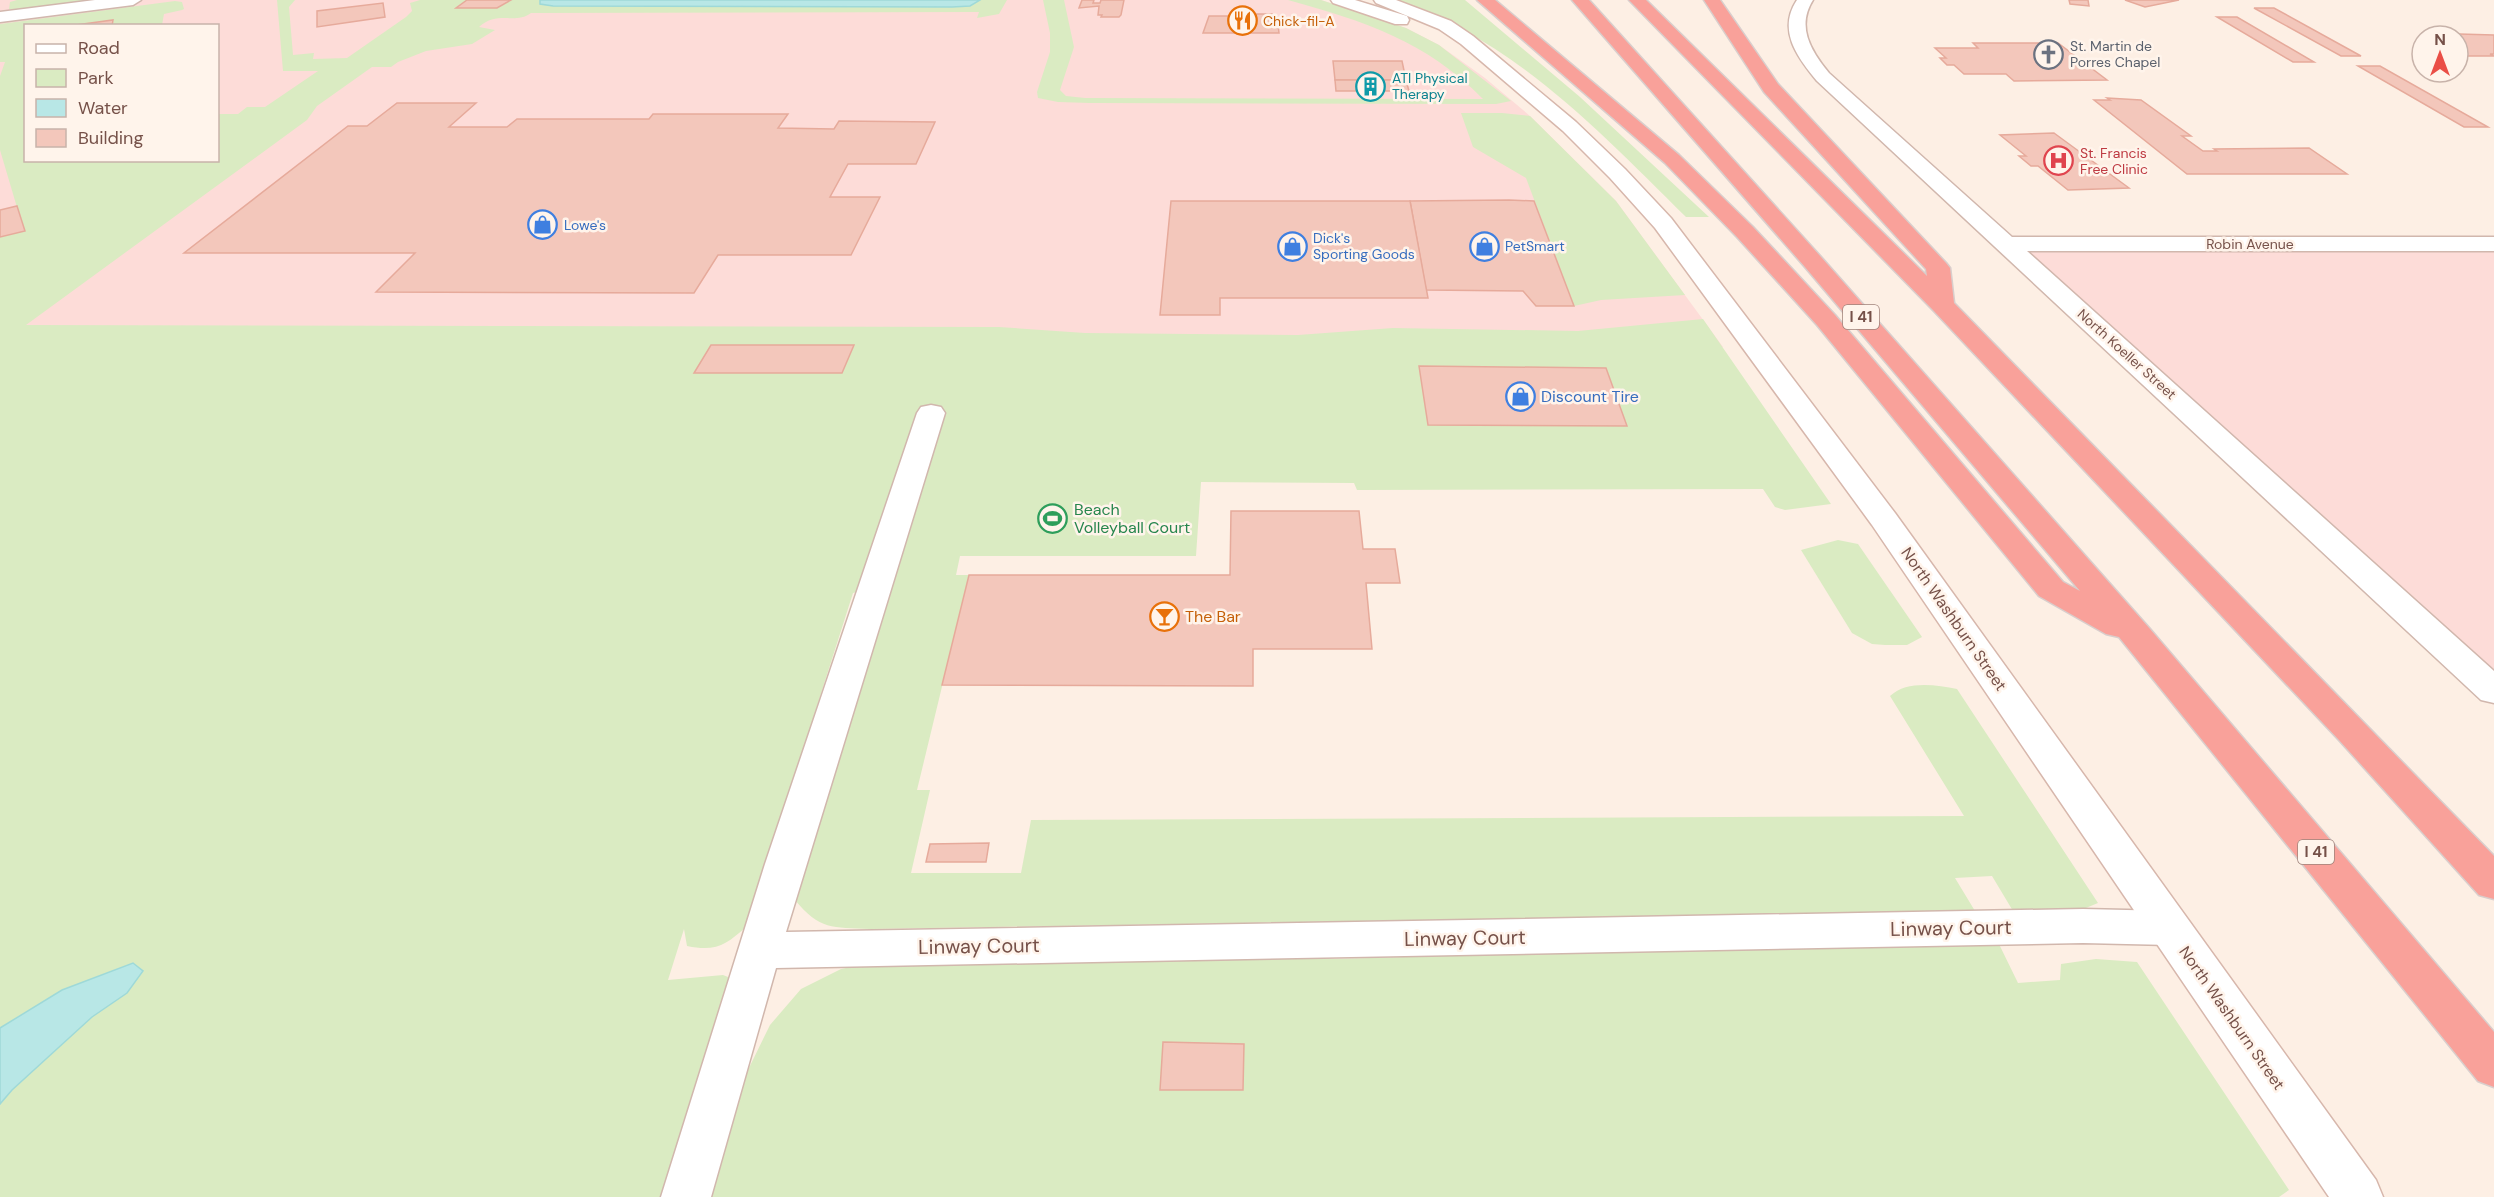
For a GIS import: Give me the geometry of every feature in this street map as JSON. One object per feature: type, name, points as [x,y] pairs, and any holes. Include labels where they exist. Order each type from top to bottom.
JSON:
[{"type":"highway","points":[[1485,0],[1671,159],[1745,232],[1826,320],[2051,589],[2138,637]]},
{"type":"highway","name":"I 41","points":[[1580,0],[1821,271],[2138,637],[2494,1066]]},
{"type":"highway","points":[[1637,0],[1942,305],[2352,731],[2494,883]]},
{"type":"highway","points":[[1712,0],[1771,88],[1938,268],[1942,305]]},
{"type":"street","points":[[0,17],[133,0]]},
{"type":"street","name":"North Washburn Street","points":[[1339,0],[1375,10],[1418,27],[1509,76]]},
{"type":"street","name":"North Washburn Street","points":[[1382,0],[1445,26],[1474,45],[1595,150],[1633,188],[1663,223],[1884,520],[2358,1197]]},
{"type":"street","name":"North Koeller Street","points":[[1805,0],[1796,15],[1796,25],[1806,55],[1813,65],[2494,691]]},
{"type":"street","name":"Robin Avenue","points":[[2006,244],[2494,244]]},
{"type":"street","points":[[686,1197],[789,852],[931,414]]},
{"type":"street","name":"Linway Court","points":[[760,950],[2084,926],[2170,928]]},
{"type":"shaded area","points":[[0,0],[1321,0],[1406,28],[1439,45],[1485,78],[1530,116],[1616,201],[1723,347],[0,347]]},
{"type":"shaded area","points":[[2006,244],[2494,244],[2494,691]]},
{"type":"green space","points":[[17,0],[91,0],[9,9],[10,2]]},
{"type":"green space","points":[[277,0],[295,0],[289,7],[293,55],[314,53],[313,59],[347,58],[406,17],[412,11],[410,3],[420,0],[540,0],[540,4],[553,6],[952,7],[970,6],[980,0],[1007,0],[999,14],[977,18],[979,12],[531,13],[519,18],[493,19],[479,27],[495,30],[472,44],[426,51],[391,67],[372,67],[317,106],[307,120],[26,325],[999,327],[1085,333],[1298,335],[1393,328],[1578,331],[1703,319],[1831,504],[1785,510],[1775,507],[1763,489],[1357,490],[1354,483],[1201,482],[1196,556],[960,556],[956,575],[969,575],[917,790],[930,790],[911,873],[1021,873],[1031,820],[1964,816],[1890,696],[1905,688],[1922,685],[1957,689],[2098,903],[2081,910],[2013,911],[1992,876],[1955,878],[1975,911],[871,929],[828,925],[812,917],[794,899],[884,586],[853,593],[747,926],[726,942],[706,948],[687,946],[684,929],[668,980],[723,975],[733,979],[662,1197],[0,1197],[0,1104],[12,1090],[92,1017],[127,993],[133,963],[62,990],[0,1028],[0,237],[24,231],[0,150],[0,76],[5,62],[0,62],[0,24],[175,1],[182,2],[184,9],[164,14],[162,24],[112,24],[112,20],[82,24],[24,24],[24,162],[219,162],[219,114],[238,114],[247,107],[265,107],[318,71],[283,71]],"holes":[[[711,345],[854,345],[842,373],[695,373]]]},
{"type":"green space","points":[[1043,0],[1064,0],[1074,47],[1060,90],[1066,96],[1085,98],[1483,99],[1439,62],[1393,36],[1343,16],[1288,0],[1321,0],[1406,28],[1439,45],[1511,101],[1496,104],[1090,103],[1058,102],[1038,98],[1037,92],[1050,52],[1050,33]]},
{"type":"green space","points":[[1394,0],[1465,0],[1580,97],[1709,217],[1686,217],[1587,121],[1516,63],[1477,38],[1437,17]]},
{"type":"green space","points":[[1461,113],[1530,116],[1616,201],[1685,295],[1601,300],[1574,306],[1526,178],[1473,147]]},
{"type":"green space","points":[[1838,540],[1858,544],[1922,637],[1907,645],[1885,645],[1872,644],[1852,633],[1801,550]]},
{"type":"green space","points":[[1997,940],[2018,983],[2060,980],[2061,964],[2096,959],[2137,962],[2289,1190],[2279,1197],[708,1197],[746,1074],[770,1025],[801,989],[841,969],[871,963],[1233,957],[1335,959]]},
{"type":"water","points":[[540,0],[980,0],[970,6],[952,7],[553,6],[540,4]]},
{"type":"water","points":[[133,963],[143,971],[127,993],[92,1017],[12,1090],[0,1104],[0,1028],[62,990]]},
{"type":"building","points":[[467,0],[511,0],[497,8],[456,8]]},
{"type":"building","points":[[1082,0],[1094,0],[1093,3],[1100,3],[1101,0],[1124,0],[1119,17],[1101,17],[1102,15],[1098,15],[1099,6],[1079,8]]},
{"type":"building","points":[[2069,0],[2088,0],[2089,6],[2070,4]]},
{"type":"building","points":[[2125,0],[2179,0],[2145,7]]},
{"type":"building","points":[[383,3],[385,17],[317,27],[317,11]]},
{"type":"building","points":[[2254,8],[2274,8],[2361,56],[2341,56]]},
{"type":"building","name":"Chick-fil-A","points":[[1244,14],[1272,14],[1272,17],[1277,17],[1279,33],[1203,33],[1209,16],[1243,16]]},
{"type":"building","points":[[2217,17],[2237,17],[2314,62],[2293,62]]},
{"type":"building","points":[[113,20],[112,24],[83,24]]},
{"type":"building","points":[[2470,34],[2494,35],[2494,54],[2490,54],[2494,56],[2470,56]]},
{"type":"building","points":[[1973,43],[2058,43],[2107,80],[2014,81],[2006,74],[1964,74],[1954,65],[1947,65],[1940,58],[1946,58],[1935,48],[1978,48]]},
{"type":"building","points":[[1333,61],[1402,61],[1406,80],[1335,80]]},
{"type":"building","points":[[2358,66],[2380,66],[2488,127],[2464,127]]},
{"type":"building","name":"ATI Physical Therapy","points":[[1335,80],[1406,80],[1409,91],[1336,91]]},
{"type":"building","points":[[2107,98],[2141,100],[2191,136],[2182,136],[2203,151],[2309,148],[2347,174],[2187,174],[2094,100],[2110,100]]},
{"type":"building","name":"Lowe's","points":[[397,103],[476,103],[449,127],[507,127],[517,119],[649,119],[653,114],[788,114],[778,128],[834,129],[839,121],[935,122],[916,164],[848,164],[830,197],[880,197],[851,255],[718,255],[694,293],[376,292],[415,253],[184,253],[348,126],[367,126]]},
{"type":"building","name":"St. Francis Free Clinic","points":[[2054,133],[2129,188],[2068,190],[2038,166],[2031,166],[2019,156],[2026,156],[2000,135]]},
{"type":"building","name":"Dick's Sporting Goods","points":[[1171,201],[1410,201],[1428,298],[1220,298],[1220,315],[1160,315]]},
{"type":"building","name":"PetSmart","points":[[1410,201],[1534,201],[1574,306],[1536,306],[1523,291],[1426,290]]},
{"type":"building","points":[[17,206],[25,231],[0,237],[0,210]]},
{"type":"building","points":[[711,345],[854,345],[842,373],[694,373]]},
{"type":"building","name":"Discount Tire","points":[[1419,366],[1606,368],[1627,426],[1428,425]]},
{"type":"building","name":"The Bar","points":[[1231,511],[1359,511],[1363,549],[1395,549],[1400,583],[1366,583],[1372,649],[1253,649],[1253,686],[942,685],[969,575],[1230,575]]},
{"type":"building","points":[[989,843],[986,862],[926,862],[930,844]]},
{"type":"building","points":[[1163,1042],[1244,1044],[1243,1090],[1160,1090]]},
{"type":"place","name":"Chick-fil-A","points":[[1242,21]]},
{"type":"place","name":"St. Martin de Porres Chapel","points":[[2049,54]]},
{"type":"place","name":"ATI Physical Therapy","points":[[1371,86]]},
{"type":"place","name":"St. Francis Free Clinic","points":[[2059,161]]},
{"type":"place","name":"Lowe's","points":[[543,225]]},
{"type":"place","name":"Dick's Sporting Goods","points":[[1292,246]]},
{"type":"place","name":"PetSmart","points":[[1484,246]]},
{"type":"place","name":"Discount Tire","points":[[1520,396]]},
{"type":"place","name":"Beach Volleyball Court","points":[[1053,518]]},
{"type":"place","name":"The Bar","points":[[1164,616]]}]
